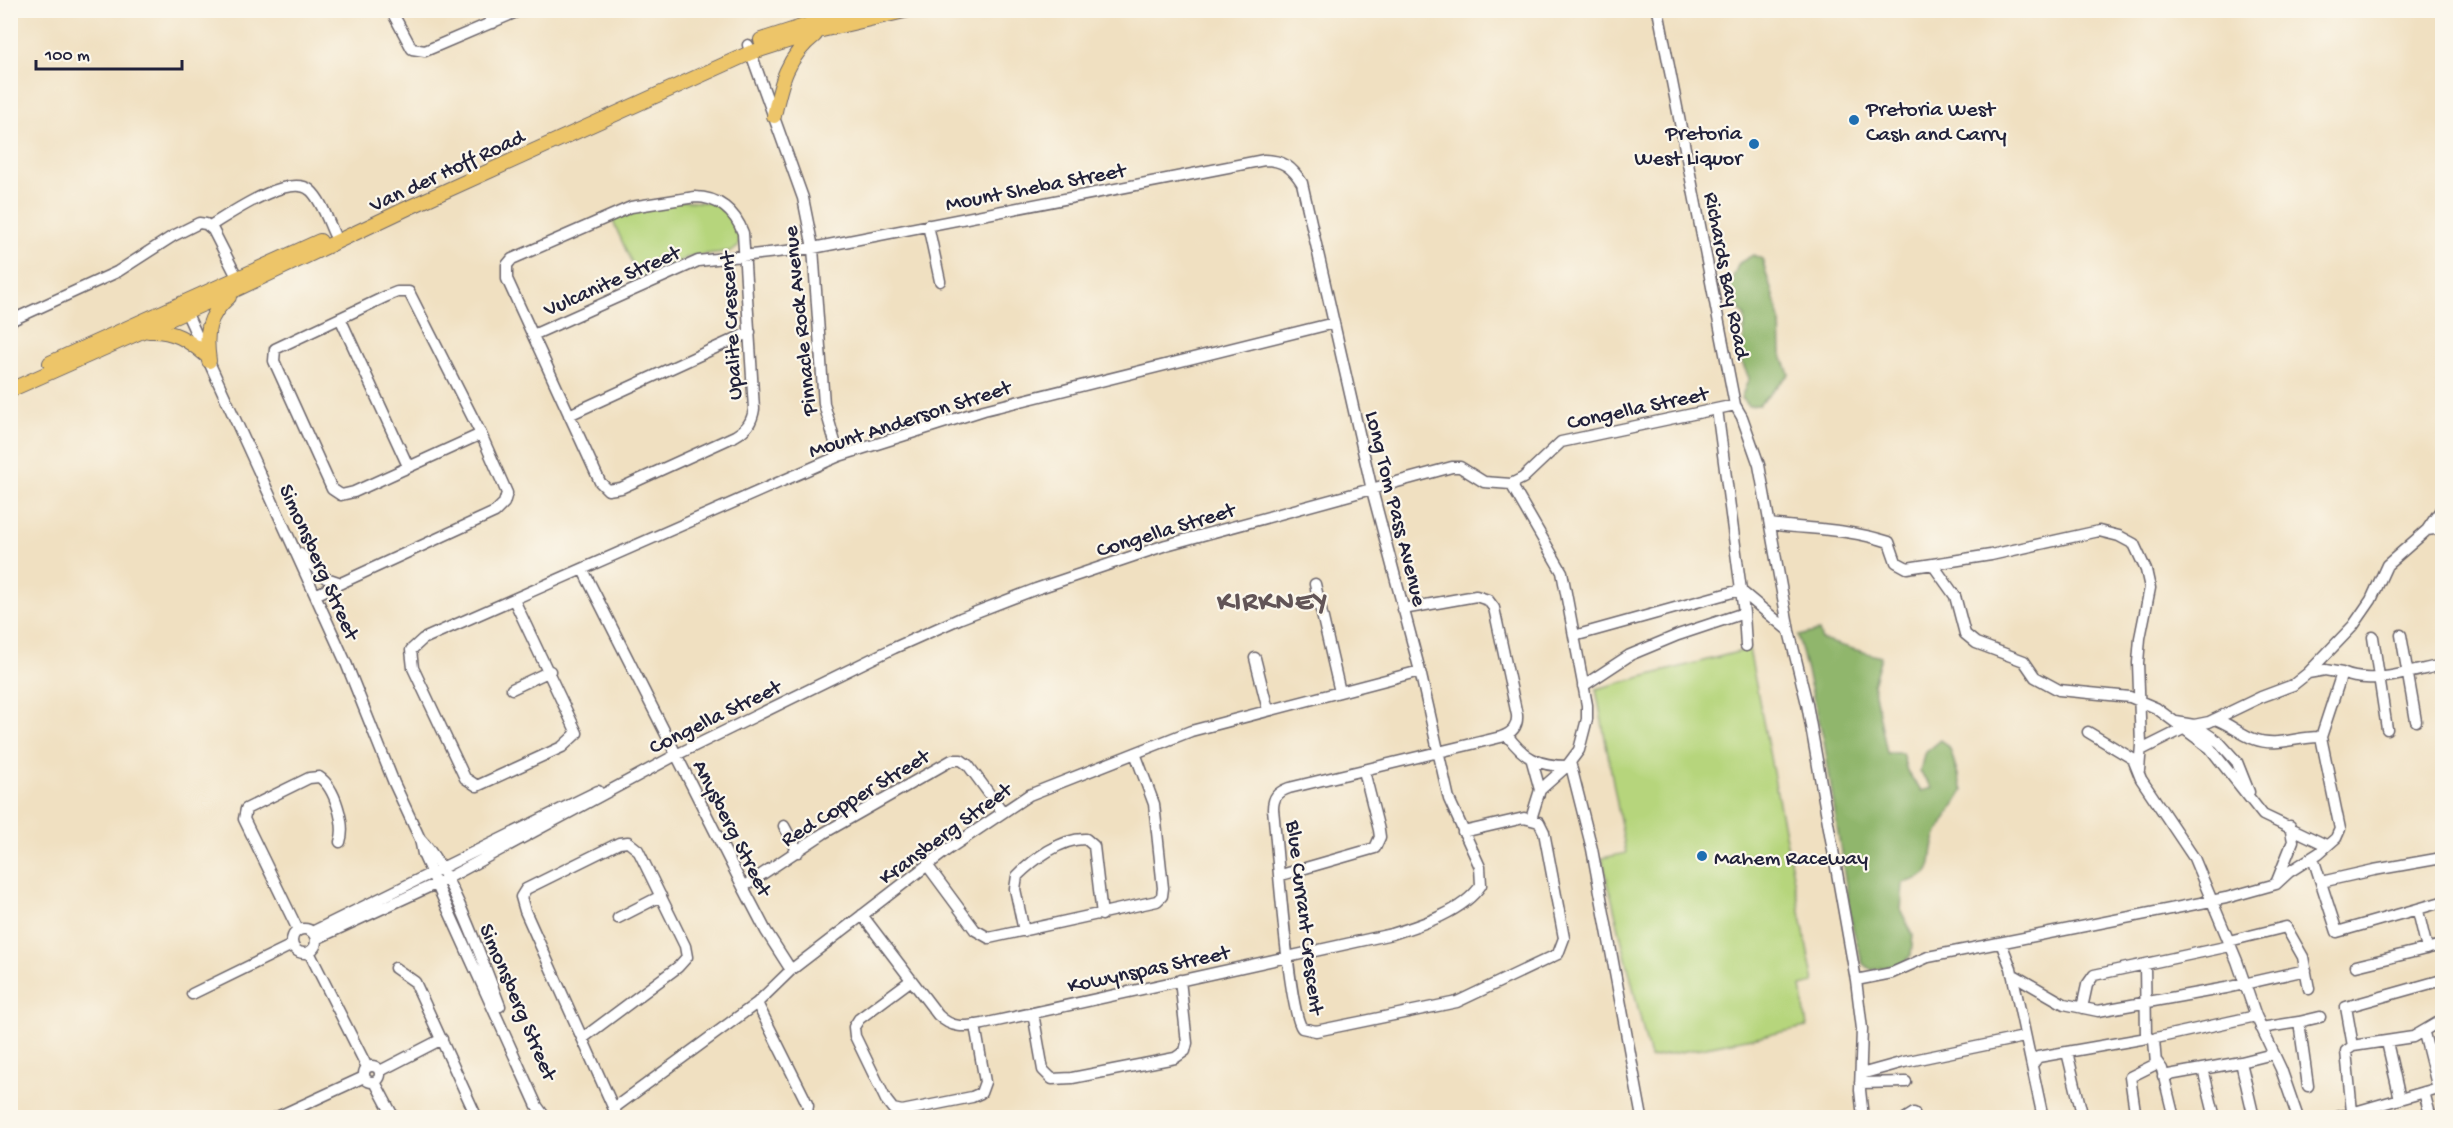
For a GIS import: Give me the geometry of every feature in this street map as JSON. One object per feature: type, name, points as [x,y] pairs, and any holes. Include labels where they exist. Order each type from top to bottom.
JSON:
[{"type":"main road","name":"Van der Hoff Road","points":[[10,381],[410,207],[782,32],[862,10]]},
{"type":"main road","name":"Van der Hoff Road","points":[[237,283],[334,234],[749,49],[909,10]]},
{"type":"main road","points":[[774,116],[779,86],[787,66],[802,46],[822,30]]},
{"type":"main road","points":[[208,358],[207,341],[210,319],[237,283]]},
{"type":"main road","name":"Van der Hoff Road","points":[[10,390],[144,331],[184,307]]},
{"type":"main road","points":[[144,331],[166,331],[179,335],[208,358]]},
{"type":"street","points":[[391,10],[404,39],[412,49],[419,51],[433,49],[521,10]]},
{"type":"street","points":[[487,10],[493,23]]},
{"type":"street","name":"Richards Bay Road","points":[[1658,10],[1735,405],[1742,417],[1759,465],[1789,631],[1807,704],[1856,980],[1862,1029],[1860,1078],[1863,1118]]},
{"type":"street","name":"Pinnacle Rock Avenue","points":[[749,49],[803,198],[813,248],[824,404],[839,456]]},
{"type":"street","name":"Mount Sheba Street","points":[[813,248],[1264,160]]},
{"type":"street","name":"Long Tom Pass Avenue","points":[[1264,160],[1283,163],[1294,169],[1302,183],[1372,490],[1420,671],[1449,799],[1480,867],[1481,885]]},
{"type":"street","points":[[210,226],[266,194],[298,185],[312,191],[334,234]]},
{"type":"street","name":"Upalite Crescent","points":[[695,197],[717,201],[738,223],[746,256],[750,332],[754,408],[749,425],[735,435],[621,488],[608,490],[600,482],[507,279],[507,265],[512,259],[631,207],[695,197]]},
{"type":"street","points":[[10,321],[117,272],[193,225],[203,223],[210,226],[237,283]]},
{"type":"street","points":[[928,225],[940,281]]},
{"type":"street","name":"Vulcanite Street","points":[[533,335],[687,265],[813,248]]},
{"type":"street","points":[[315,595],[500,508],[506,498],[505,488],[481,434],[409,292],[404,291],[387,296],[280,345],[273,355],[328,479],[337,494],[346,495],[481,434]]},
{"type":"street","name":"Simonsberg Street","points":[[184,307],[315,595],[420,839],[431,850],[436,869],[537,1106],[545,1117]]},
{"type":"street","points":[[340,318],[408,466]]},
{"type":"street","name":"Mount Anderson Street","points":[[514,600],[576,727],[576,737],[562,747],[486,784],[477,786],[470,784],[465,778],[413,668],[411,650],[423,639],[839,456],[984,410],[1334,323]]},
{"type":"street","points":[[569,415],[750,332]]},
{"type":"street","name":"Congella Street","points":[[314,936],[441,881],[610,793],[621,784],[675,755],[894,648],[1036,589],[1166,545],[1452,467],[1460,467],[1485,482],[1511,484],[1523,478],[1561,442],[1735,405]]},
{"type":"street","points":[[1717,409],[1744,613],[1746,646]]},
{"type":"street","points":[[1463,832],[1521,818],[1531,819],[1540,790],[1568,764],[1579,750],[1587,719],[1562,572],[1511,484]]},
{"type":"street","points":[[2141,750],[2188,727],[2215,719],[2293,684],[2308,673],[2353,626],[2371,600],[2387,565],[2427,530],[2442,508]]},
{"type":"street","points":[[1770,524],[1847,530],[1871,536],[1888,542],[1896,562],[1903,568],[1933,565],[2099,531],[2128,540],[2138,552],[2150,584],[2140,638],[2141,750],[2139,770]]},
{"type":"street","points":[[2427,530],[2442,528]]},
{"type":"street","points":[[292,544],[326,578],[342,583]]},
{"type":"street","points":[[1933,565],[1955,596],[1965,634],[1977,643],[2024,661],[2035,676],[2059,690],[2139,699],[2156,708],[2173,722],[2188,727],[2210,748],[2258,811],[2326,845]]},
{"type":"street","name":"Anysberg Street","points":[[583,570],[766,931],[791,970]]},
{"type":"street","points":[[1315,584],[1340,692]]},
{"type":"street","points":[[1740,590],[1789,631]]},
{"type":"street","points":[[1574,636],[1740,590]]},
{"type":"street","points":[[1403,609],[1476,596],[1491,603],[1517,715],[1516,725],[1507,735],[1517,748],[1532,761],[1551,766],[1568,764]]},
{"type":"street","points":[[1583,686],[1630,655],[1678,635],[1744,613]]},
{"type":"street","points":[[2401,635],[2416,721]]},
{"type":"street","points":[[2373,638],[2386,729]]},
{"type":"street","points":[[1255,658],[1268,710]]},
{"type":"street","points":[[2308,673],[2325,670],[2342,673],[2352,678],[2378,677],[2442,665]]},
{"type":"street","points":[[512,689],[550,671]]},
{"type":"street","name":"Kransberg Street","points":[[616,1113],[757,1003],[791,970],[862,915],[1002,811],[1029,795],[1191,731],[1420,671]]},
{"type":"street","points":[[1856,980],[1892,973],[1928,957],[2211,901],[2276,884],[2289,872],[2313,858],[2336,838],[2340,829],[2321,737],[2342,673]]},
{"type":"street","points":[[2215,719],[2254,739],[2266,742],[2282,743],[2321,737]]},
{"type":"street","points":[[2088,732],[2128,754],[2139,770],[2148,790],[2193,858],[2298,1118]]},
{"type":"street","name":"Blue Currant Crescent","points":[[1507,735],[1289,789],[1278,794],[1273,809],[1288,957],[1297,1022],[1302,1028],[1310,1031],[1449,1004],[1554,958],[1563,948],[1564,938],[1544,832],[1539,822],[1531,819]]},
{"type":"street","points":[[927,865],[982,936],[989,938],[1153,903],[1162,896],[1155,811],[1135,753]]},
{"type":"street","name":"Red Copper Street","points":[[743,886],[824,833],[952,760],[961,760],[968,765],[1002,811]]},
{"type":"street","points":[[1532,761],[1540,790]]},
{"type":"street","points":[[1568,764],[1592,849],[1642,1118]]},
{"type":"street","points":[[1281,875],[1369,852],[1375,848],[1380,837],[1364,771]]},
{"type":"street","points":[[298,930],[244,819],[246,809],[309,778],[319,777],[326,782],[341,816],[344,826],[340,842]]},
{"type":"street","name":"Congella Street","points":[[314,936],[436,869],[609,786],[621,784]]},
{"type":"street","points":[[784,826],[798,852]]},
{"type":"street","points":[[2276,884],[2292,841],[2290,826]]},
{"type":"street","points":[[1024,931],[1015,889],[1017,876],[1045,854],[1074,840],[1086,839],[1094,846],[1102,915]]},
{"type":"street","points":[[583,1038],[686,960],[686,949],[636,846],[625,842],[523,892],[521,899],[616,1113]]},
{"type":"street","points":[[2313,858],[2337,932],[2442,902]]},
{"type":"street","points":[[2321,882],[2442,858]]},
{"type":"street","name":"Kowynspas Street","points":[[862,915],[938,1016],[947,1023],[959,1027],[1033,1013],[1412,928],[1467,901],[1481,885]]},
{"type":"street","points":[[618,918],[661,896]]},
{"type":"street","points":[[2418,910],[2427,949]]},
{"type":"street","points":[[2082,1008],[2087,985],[2094,975],[2145,965],[2286,927],[2300,950],[2309,989]]},
{"type":"street","points":[[306,929],[314,936],[314,948],[299,952],[292,945],[292,938],[298,930],[306,929]]},
{"type":"street","points":[[2001,943],[2012,974],[2043,1118]]},
{"type":"street","points":[[192,994],[292,945]]},
{"type":"street","points":[[2356,966],[2442,945]]},
{"type":"street","points":[[309,951],[365,1072],[367,1081],[375,1082]]},
{"type":"street","points":[[2145,965],[2145,1003],[2151,1039],[2174,1118]]},
{"type":"street","points":[[395,968],[415,982],[477,1118]]},
{"type":"street","points":[[2012,974],[2064,1004],[2098,1011],[2306,970]]},
{"type":"street","points":[[1033,1013],[1043,1070],[1052,1080],[1175,1058],[1183,1054],[1187,1043],[1180,980]]},
{"type":"street","points":[[2353,1046],[2346,1007],[2442,980]]},
{"type":"street","points":[[910,981],[860,1019],[854,1027],[855,1036],[886,1100],[893,1109],[902,1111],[974,1097],[981,1093],[985,1082],[975,1025]]},
{"type":"street","points":[[757,1003],[804,1096],[808,1106],[806,1118]]},
{"type":"street","points":[[2032,1065],[2038,1057],[2151,1039],[2256,1016]]},
{"type":"street","points":[[2261,1028],[2320,1017]]},
{"type":"street","points":[[2352,1112],[2344,1056],[2346,1051],[2353,1046],[2387,1042],[2424,1033],[2442,1020]]},
{"type":"street","points":[[2300,1022],[2308,1086]]},
{"type":"street","points":[[2334,1118],[2440,1088],[2424,1033]]},
{"type":"street","points":[[1860,1078],[1904,1062],[2024,1036]]},
{"type":"street","points":[[380,1071],[442,1039]]},
{"type":"street","points":[[2387,1042],[2400,1099]]},
{"type":"street","points":[[2067,1052],[2083,1118]]},
{"type":"street","points":[[2163,1076],[2273,1054]]},
{"type":"street","points":[[2136,1118],[2130,1077],[2136,1072],[2154,1066],[2157,1062]]},
{"type":"street","points":[[2241,1062],[2254,1118]]},
{"type":"street","points":[[275,1118],[374,1066],[380,1071]]},
{"type":"street","points":[[2204,1069],[2215,1118]]},
{"type":"street","points":[[375,1082],[379,1078],[380,1071]]},
{"type":"street","points":[[1860,1078],[1906,1082]]},
{"type":"street","points":[[375,1082],[394,1118]]},
{"type":"street","points":[[2424,1092],[2431,1118]]},
{"type":"green space","points":[[680,201],[716,203],[736,228],[738,247],[732,251],[691,256],[639,279],[612,219],[633,209]]},
{"type":"green space","points":[[1753,255],[1762,259],[1780,319],[1781,353],[1789,374],[1759,405],[1748,406],[1741,398],[1749,378],[1739,356],[1744,337],[1745,317],[1727,291],[1739,263]]},
{"type":"green space","points":[[1819,631],[1822,640],[1881,657],[1873,684],[1887,753],[1902,753],[1907,771],[1921,791],[1932,788],[1920,772],[1924,754],[1941,740],[1950,749],[1963,791],[1937,835],[1928,871],[1924,876],[1903,883],[1901,911],[1913,935],[1911,955],[1904,963],[1872,970],[1863,964],[1852,925],[1824,740],[1798,636]]},
{"type":"green space","name":"Mahem Raceway","points":[[1749,649],[1814,983],[1801,986],[1807,1027],[1650,1058],[1602,858],[1626,853],[1596,689]]},
{"type":"place","name":"Pretoria West Cash and Carry","points":[[1854,120]]},
{"type":"place","name":"Pretoria West Liquor","points":[[1754,144]]},
{"type":"place","name":"Mahem Raceway","points":[[1702,856]]},
{"type":"district","name":"KIRKNEY","points":[[1273,599]]}]
